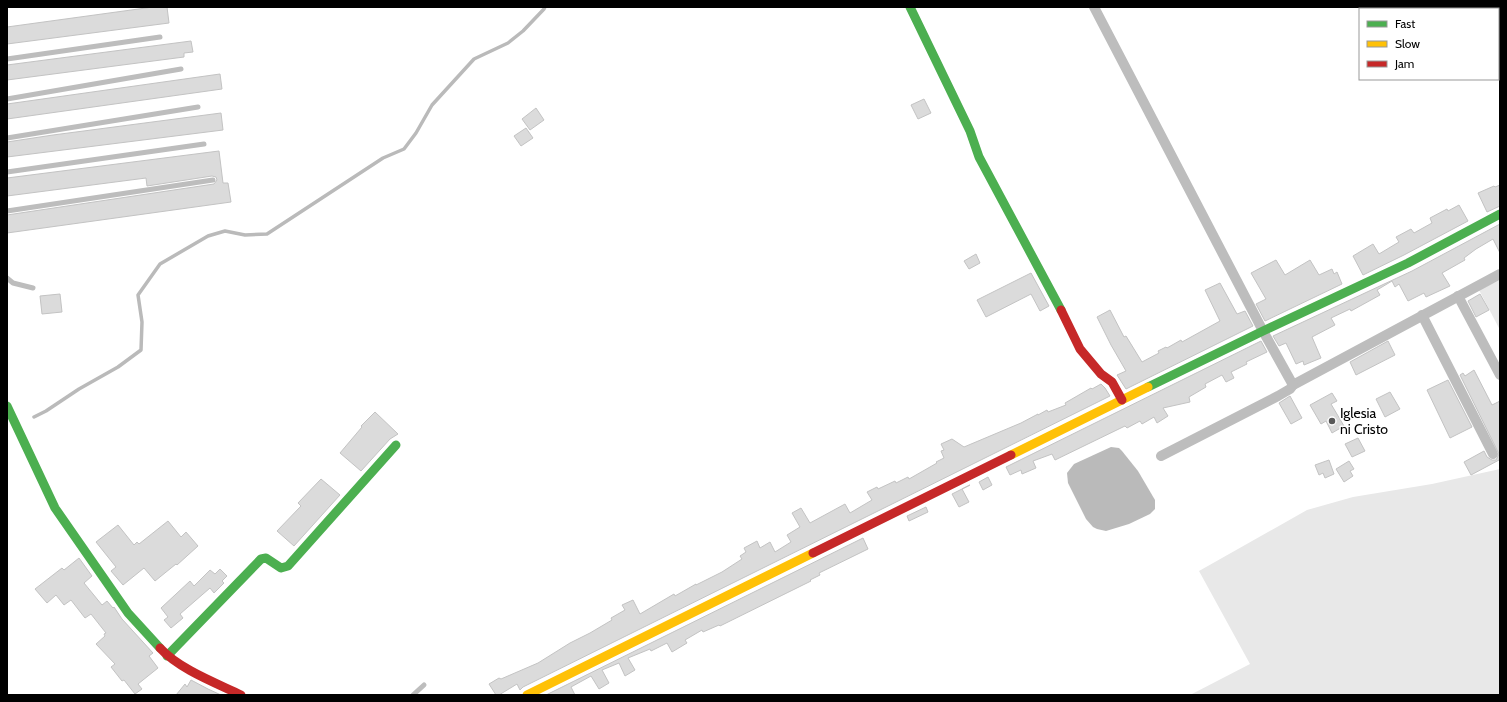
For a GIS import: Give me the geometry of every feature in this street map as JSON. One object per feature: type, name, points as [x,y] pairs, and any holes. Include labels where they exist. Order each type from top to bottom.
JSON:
[{"type":"street","points":[[910,7],[970,132],[979,157],[1080,349],[1101,374],[1112,382],[1122,400]]},
{"type":"street","points":[[1094,7],[1263,331],[1293,385]]},
{"type":"street","points":[[527,695],[1122,400],[1263,331],[1408,263],[1500,214]]},
{"type":"street","points":[[1161,456],[1286,392],[1293,385],[1500,274]]},
{"type":"street","points":[[1458,296],[1500,375]]},
{"type":"street","points":[[1422,315],[1493,454]]},
{"type":"street","points":[[7,406],[55,508],[128,613],[167,656],[201,676],[241,695]]},
{"type":"street","points":[[167,656],[260,559],[266,558],[281,568],[288,566],[396,445]]},
{"type":"lane","points":[[7,59],[160,37]]},
{"type":"lane","points":[[7,99],[181,69]]},
{"type":"lane","points":[[7,138],[198,107]]},
{"type":"lane","points":[[7,172],[204,144]]},
{"type":"lane","points":[[7,211],[213,180]]},
{"type":"lane","points":[[7,278],[13,283],[32,288]]},
{"type":"lane","points":[[413,695],[424,686]]},
{"type":"shaded area","points":[[1500,280],[1500,330],[1479,290]]},
{"type":"shaded area","points":[[1111,447],[1119,448],[1138,471],[1155,500],[1155,509],[1150,514],[1129,524],[1106,531],[1093,527],[1086,519],[1068,483],[1067,473],[1074,464]]},
{"type":"shaded area","points":[[1500,469],[1500,695],[1190,695],[1250,664],[1199,571],[1307,510],[1353,497],[1432,484]]},
{"type":"building","points":[[153,7],[167,7],[169,23],[7,44],[7,27]]},
{"type":"building","points":[[191,41],[193,52],[184,53],[184,57],[7,80],[7,65]]},
{"type":"building","points":[[220,74],[222,89],[7,119],[7,104]]},
{"type":"building","points":[[924,99],[931,113],[918,119],[911,105]]},
{"type":"building","points":[[536,108],[544,120],[530,130],[522,119]]},
{"type":"building","points":[[221,113],[223,130],[7,157],[7,142]]},
{"type":"building","points":[[526,128],[533,138],[521,146],[514,136]]},
{"type":"building","points":[[219,151],[223,183],[228,183],[231,202],[7,233],[7,215],[214,184],[217,180],[216,177],[212,176],[147,186],[146,178],[7,196],[7,178]]},
{"type":"building","points":[[1500,185],[1500,206],[1487,212],[1478,193]]},
{"type":"building","points":[[1459,205],[1468,221],[1363,275],[1353,256],[1373,244],[1379,254],[1399,242],[1396,237],[1411,229],[1414,233],[1432,223],[1430,218],[1447,209],[1448,211]]},
{"type":"building","points":[[1500,224],[1500,253],[1493,239],[1476,249],[1464,258],[1465,260],[1442,273],[1450,286],[1426,297],[1424,293],[1408,301],[1399,284],[1395,287],[1392,281],[1377,290],[1380,295],[1351,311],[1350,309],[1331,318],[1335,325],[1312,337],[1321,358],[1304,365],[1303,361],[1296,364],[1286,343],[1279,346],[1273,336],[1412,271]]},
{"type":"building","points":[[976,254],[980,263],[969,269],[964,261]]},
{"type":"building","points":[[1276,260],[1285,275],[1310,260],[1319,275],[1332,269],[1334,274],[1337,272],[1342,284],[1265,321],[1256,304],[1266,299],[1251,273]]},
{"type":"building","points":[[1031,273],[1049,306],[1040,311],[1031,294],[986,317],[977,300]]},
{"type":"building","points":[[1220,283],[1237,314],[1245,311],[1253,326],[1126,389],[1117,375],[1126,371],[1097,317],[1110,310],[1124,337],[1126,336],[1142,362],[1159,353],[1158,351],[1181,340],[1182,342],[1220,321],[1205,290]]},
{"type":"building","points":[[60,294],[62,312],[42,314],[40,296]]},
{"type":"building","points":[[1480,294],[1489,310],[1476,317],[1468,301]]},
{"type":"building","points":[[1261,341],[1267,352],[1246,362],[1247,364],[1231,372],[1234,378],[1226,382],[1222,375],[1205,384],[1206,387],[1189,397],[1190,402],[1163,408],[1168,416],[1157,423],[1154,417],[1142,424],[1140,421],[1127,428],[1125,426],[1055,460],[1052,454],[1033,461],[1036,468],[1022,474],[1021,470],[1010,475],[1006,467]]},
{"type":"building","points":[[1388,341],[1395,355],[1356,375],[1350,362]]},
{"type":"building","points":[[1474,370],[1492,405],[1500,401],[1500,462],[1499,460],[1471,475],[1464,462],[1484,451],[1487,457],[1492,460],[1496,460],[1499,454],[1460,375],[1463,373],[1465,376]]},
{"type":"building","points":[[1448,380],[1472,427],[1450,438],[1427,390]]},
{"type":"building","points":[[1101,384],[1110,396],[523,687],[520,690],[517,684],[499,695],[496,695],[489,684],[499,678],[501,679],[538,663],[570,643],[612,620],[611,618],[625,610],[622,605],[633,600],[640,614],[674,594],[675,596],[722,572],[742,559],[740,556],[746,552],[744,548],[757,541],[760,548],[770,542],[775,552],[791,542],[787,535],[800,527],[792,513],[801,508],[810,523],[845,504],[850,513],[872,500],[867,492],[877,487],[878,489],[895,481],[896,483],[908,477],[909,479],[944,458],[941,451],[944,450],[941,444],[952,439],[964,447],[1021,423],[1047,410],[1048,412],[1066,405],[1065,403]]},
{"type":"building","points":[[1390,392],[1400,409],[1385,417],[1376,399]]},
{"type":"building","points":[[1332,393],[1337,401],[1331,404],[1344,426],[1332,433],[1326,421],[1321,424],[1310,405]]},
{"type":"building","points":[[1290,396],[1302,418],[1291,424],[1279,403]]},
{"type":"building","points":[[375,412],[398,434],[390,439],[361,471],[340,453],[362,427],[361,426]]},
{"type":"building","points":[[1358,438],[1365,451],[1352,457],[1345,444]]},
{"type":"building","points":[[1329,460],[1334,474],[1325,478],[1323,473],[1319,475],[1315,465]]},
{"type":"building","points":[[1349,461],[1354,469],[1350,471],[1353,476],[1344,482],[1336,469]]},
{"type":"building","points":[[988,477],[992,485],[983,490],[979,482]]},
{"type":"building","points":[[321,479],[340,495],[294,546],[277,531],[301,506],[298,503]]},
{"type":"building","points":[[962,489],[969,502],[959,507],[952,494]]},
{"type":"building","points":[[926,507],[928,512],[909,521],[907,516]]},
{"type":"building","points":[[168,521],[181,537],[186,532],[198,546],[177,565],[176,564],[155,581],[144,568],[123,585],[111,571],[116,567],[96,542],[118,525],[134,545],[137,542],[139,544]]},
{"type":"building","points":[[863,538],[868,549],[819,573],[820,575],[810,580],[811,581],[720,626],[719,625],[703,632],[702,630],[685,640],[687,643],[672,652],[667,643],[651,651],[650,649],[628,658],[635,670],[625,676],[619,663],[602,670],[609,683],[599,689],[591,676],[571,687],[575,695],[546,695]]},
{"type":"building","points":[[79,558],[92,576],[84,583],[102,605],[107,601],[113,608],[114,607],[122,619],[153,653],[149,656],[158,668],[138,684],[142,689],[135,694],[111,667],[115,664],[96,644],[105,636],[104,634],[106,633],[91,614],[85,618],[71,600],[64,605],[56,595],[47,603],[35,589],[62,568],[64,570]]},
{"type":"building","points":[[220,569],[227,576],[222,581],[224,583],[214,593],[210,588],[180,614],[183,618],[171,628],[164,620],[168,617],[161,608],[190,581],[194,586],[210,570],[215,574]]},
{"type":"building","points":[[191,680],[221,695],[176,695],[185,684],[187,687]]},
{"type":"waterway","points":[[34,417],[118,367],[141,350],[142,322],[138,295],[160,264],[208,236],[225,231],[245,235],[267,234],[383,158],[404,149],[416,133],[432,105],[474,59],[508,43],[523,31],[545,7]]},
{"type":"traffic: fast","points":[[910,7],[970,131],[979,157],[1061,310]]},
{"type":"traffic: fast","points":[[1148,387],[1408,263],[1500,214]]},
{"type":"traffic: fast","points":[[7,406],[55,508],[128,613],[160,648]]},
{"type":"traffic: fast","points":[[167,656],[261,559],[266,558],[281,568],[288,566],[396,445]]},
{"type":"traffic: slow","points":[[1011,455],[1148,387]]},
{"type":"traffic: slow","points":[[527,695],[813,553]]},
{"type":"traffic: jam","points":[[1061,310],[1080,349],[1101,374],[1112,382],[1122,400]]},
{"type":"traffic: jam","points":[[813,553],[1011,455]]},
{"type":"traffic: jam","points":[[160,648],[168,656],[187,669],[241,695]]},
{"type":"place","name":"Iglesia ni Cristo","points":[[1332,421]]}]
